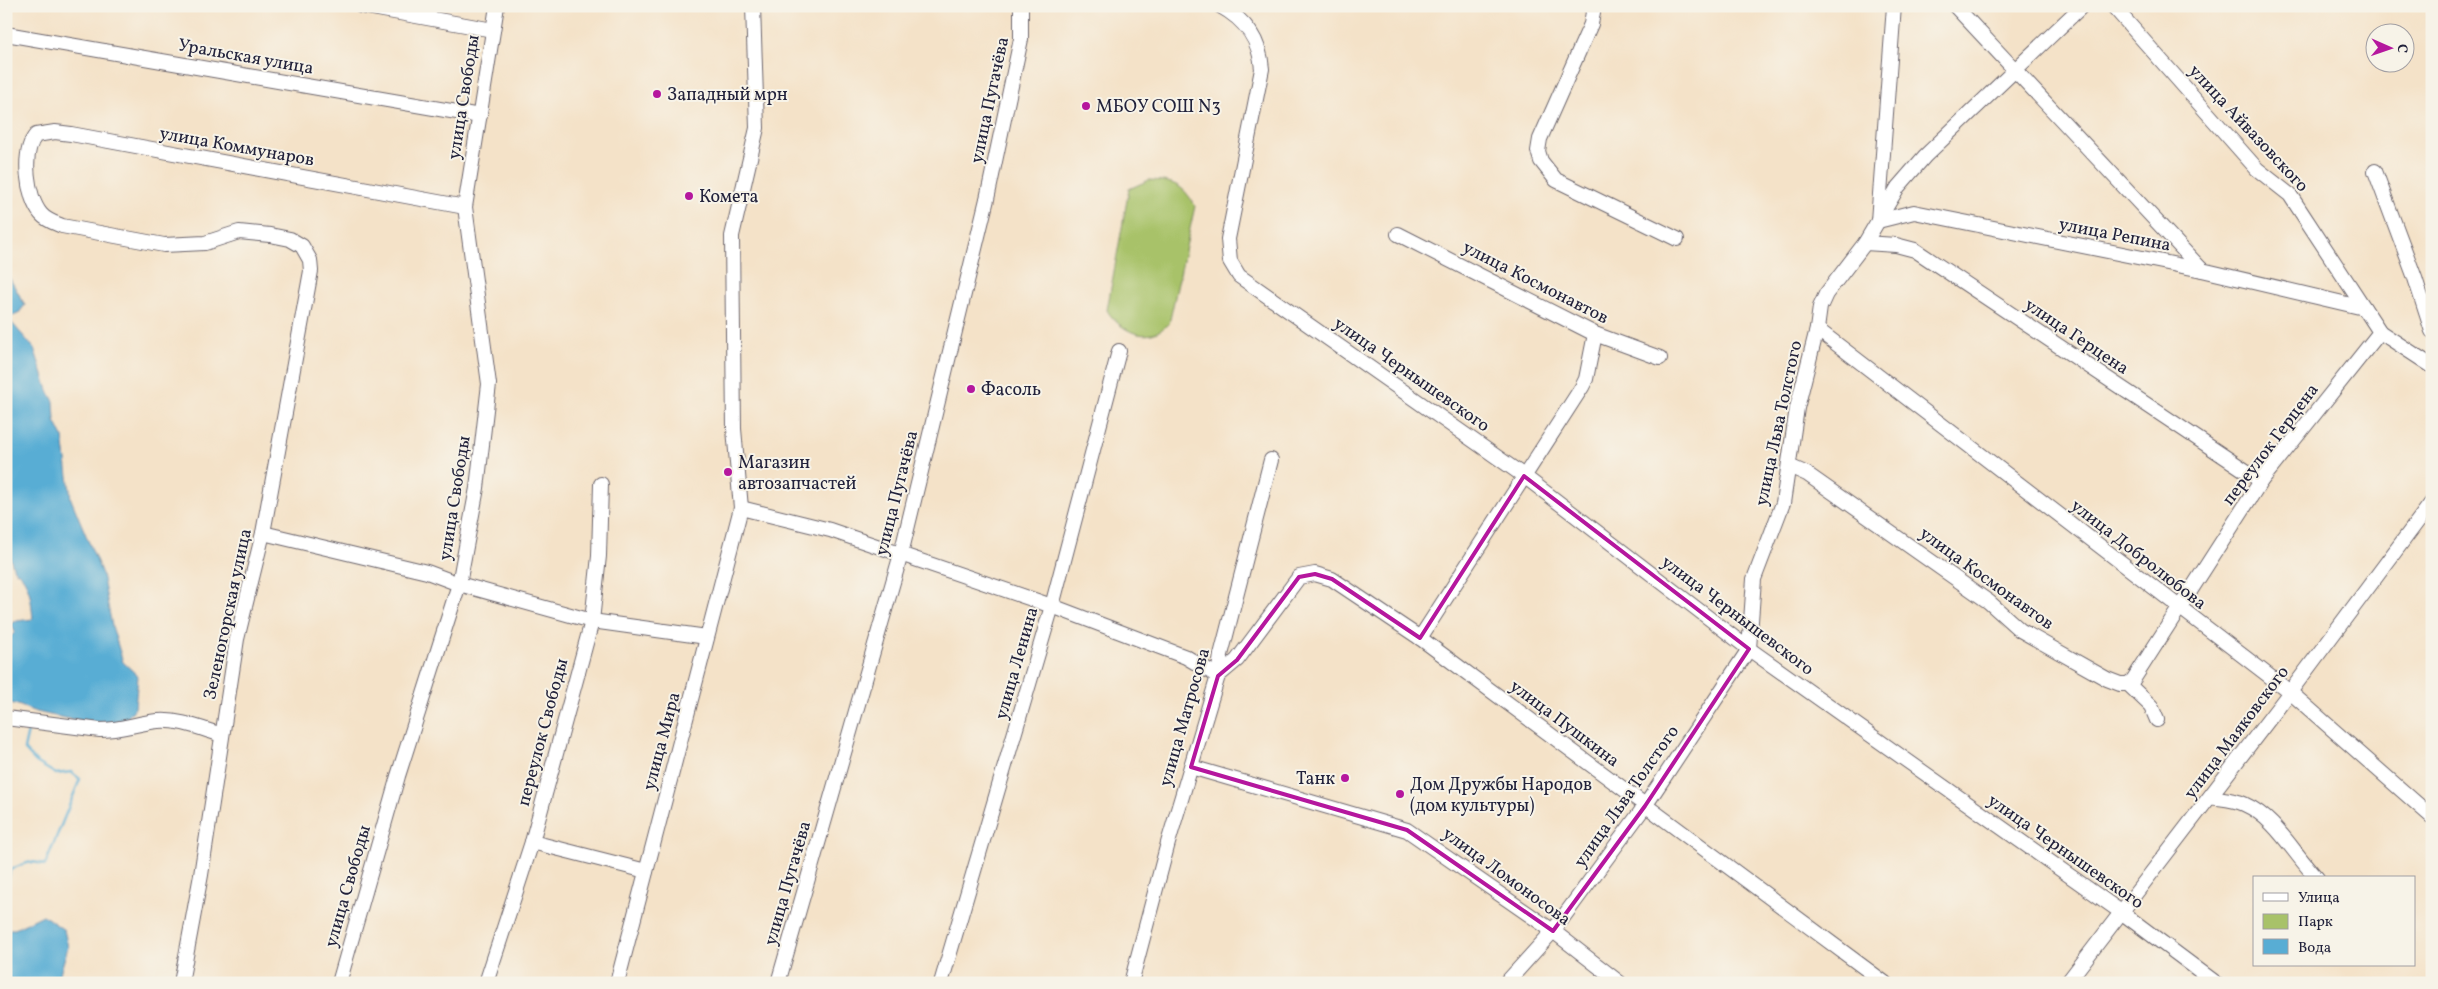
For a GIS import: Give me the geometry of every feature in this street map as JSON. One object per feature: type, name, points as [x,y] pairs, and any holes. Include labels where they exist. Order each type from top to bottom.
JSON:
[{"type":"street","points":[[362,6],[493,30]]},
{"type":"street","name":"улица Свободы","points":[[340,983],[398,776],[459,584],[477,488],[489,384],[465,207],[497,6]]},
{"type":"street","points":[[753,6],[757,128],[732,236],[734,411],[741,508],[830,530],[1052,606],[1186,656],[1218,676]]},
{"type":"street","name":"улица Пугачёва","points":[[778,983],[901,554],[985,208],[1021,39],[1021,6]]},
{"type":"street","name":"улица Чернышевского","points":[[1220,6],[1238,17],[1247,26],[1258,46],[1262,63],[1228,239],[1230,261],[1239,276],[1524,476],[1749,649],[2121,912],[2216,983]]},
{"type":"street","points":[[1594,6],[1591,24],[1540,139],[1538,151],[1541,161],[1556,180],[1677,240]]},
{"type":"street","points":[[1878,221],[1894,6]]},
{"type":"street","name":"улица Репина","points":[[1955,6],[2202,270]]},
{"type":"street","name":"улица Льва Толстого","points":[[1506,983],[1553,931],[1645,806],[1749,649],[1754,580],[1783,503],[1798,408],[1818,329],[1820,307],[1826,294],[1865,243],[1898,187],[1925,156],[2082,6]]},
{"type":"street","name":"улица Айвазовского","points":[[2113,6],[2257,169],[2290,195],[2380,332]]},
{"type":"street","name":"Уральская улица","points":[[6,34],[480,116]]},
{"type":"street","name":"улица Коммунаров","points":[[307,253],[302,246],[290,239],[270,235],[238,232],[205,243],[164,245],[62,226],[48,220],[36,207],[31,192],[27,166],[27,150],[36,135],[55,132],[465,207]]},
{"type":"street","points":[[2375,171],[2415,278],[2432,331]]},
{"type":"street","name":"улица Репина","points":[[1878,221],[1914,212],[2202,270]]},
{"type":"street","name":"улица Космонавтов","points":[[1398,234],[1595,334],[1660,358]]},
{"type":"street","name":"улица Герцена","points":[[1865,243],[1896,245],[1915,250],[2261,481]]},
{"type":"street","name":"Зеленогорская улица","points":[[181,983],[201,875],[238,639],[263,532],[311,271],[307,253]]},
{"type":"street","points":[[2202,270],[2364,308]]},
{"type":"street","name":"улица Добролюбова","points":[[1818,329],[2290,692],[2432,817]]},
{"type":"street","points":[[2380,332],[2432,366]]},
{"type":"street","name":"переулок Герцена","points":[[2128,684],[2133,680],[2180,609],[2261,481],[2380,332]]},
{"type":"street","points":[[1420,638],[1586,379],[1595,334]]},
{"type":"street","name":"улица Ленина","points":[[941,983],[1052,606],[1119,351]]},
{"type":"street","name":"улица Матросова","points":[[1131,983],[1168,843],[1218,676],[1270,460]]},
{"type":"street","name":"улица Космонавтов","points":[[1789,466],[1807,474],[1927,557],[1989,602],[2020,630],[2108,679],[2120,684],[2128,684],[2151,706],[2157,720]]},
{"type":"street","name":"переулок Свободы","points":[[486,983],[532,842],[592,621],[599,556],[601,484]]},
{"type":"street","name":"улица Маяковского","points":[[2067,983],[2290,692],[2432,502]]},
{"type":"street","name":"улица Мира","points":[[617,983],[741,508]]},
{"type":"street","points":[[263,532],[403,565],[459,584],[592,621],[707,637]]},
{"type":"street","name":"улица Пушкина","points":[[1218,676],[1237,660],[1299,576],[1315,574],[1332,579],[1420,638],[1885,983]]},
{"type":"street","points":[[6,718],[100,730],[114,730],[157,722],[171,722],[222,735]]},
{"type":"street","name":"улица Ломоносова","points":[[1191,767],[1407,830],[1553,931],[1620,983]]},
{"type":"street","points":[[2210,797],[2234,800],[2256,810],[2279,831],[2315,876]]},
{"type":"street","points":[[532,842],[646,871]]},
{"type":"highlighted area","points":[[1524,476],[1749,649],[1645,806],[1553,931],[1407,830],[1191,767],[1218,676],[1237,660],[1299,577],[1315,574],[1332,579],[1420,638]]},
{"type":"green space","points":[[1149,180],[1165,181],[1182,188],[1195,206],[1169,324],[1161,330],[1148,335],[1127,330],[1115,321],[1107,310],[1129,189]]},
{"type":"water","points":[[6,272],[25,305],[18,314],[10,317],[11,322],[34,348],[49,393],[54,401],[55,421],[63,437],[71,499],[102,574],[112,626],[123,662],[138,676],[135,708],[123,723],[69,719],[6,703],[6,656],[9,654],[6,641],[15,632],[11,624],[16,621],[33,619],[31,599],[27,585],[20,574],[14,570],[6,545]]},
{"type":"water","points":[[43,915],[64,930],[68,947],[57,983],[6,983],[6,929],[15,929]]},
{"type":"waterway","points":[[6,891],[10,870],[31,862],[45,865],[80,779],[71,772],[56,774],[36,762],[24,749],[28,731]]},
{"type":"place","name":"Западный мрн","points":[[657,94]]},
{"type":"place","name":"МБОУ СОШ N3","points":[[1086,106]]},
{"type":"place","name":"Комета","points":[[689,196]]},
{"type":"place","name":"Фасоль","points":[[971,389]]},
{"type":"place","name":"Магазин автозапчастей","points":[[728,472]]},
{"type":"place","name":"Танк","points":[[1345,778]]},
{"type":"place","name":"Дом Дружбы Народов (дом культуры)","points":[[1400,794]]}]
